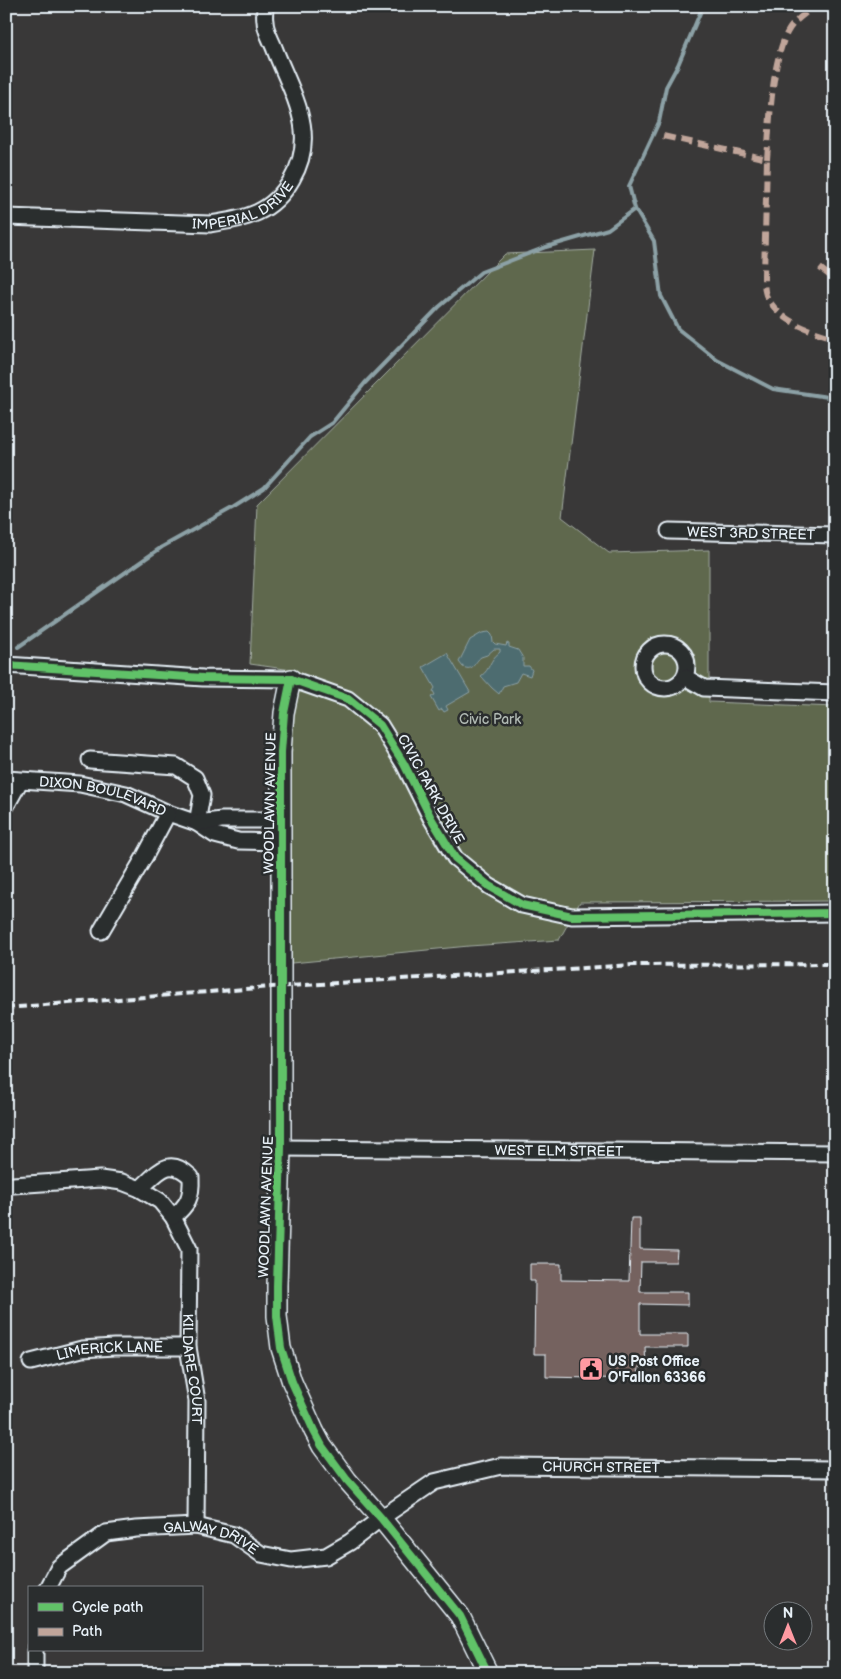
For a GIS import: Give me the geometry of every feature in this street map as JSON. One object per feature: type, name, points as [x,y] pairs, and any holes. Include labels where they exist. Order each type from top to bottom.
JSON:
[{"type":"street","name":"IMPERIAL DRIVE","points":[[6,217],[210,224],[238,219],[264,210],[278,199],[297,170],[303,155],[304,135],[302,117],[265,23],[265,6]]},
{"type":"street","name":"WEST 3RD STREET","points":[[669,531],[835,535]]},
{"type":"street","name":"CIVIC PARK DRIVE","points":[[6,665],[203,678],[290,679],[348,699],[380,725],[404,764],[431,818],[455,858],[489,886],[522,905],[572,916],[835,913]]},
{"type":"street","points":[[685,677],[704,688],[835,693]]},
{"type":"street","name":"WOODLAWN AVENUE","points":[[290,679],[284,713],[281,752],[281,1148],[277,1286],[277,1316],[281,1348],[292,1382],[322,1446],[347,1480],[381,1518],[460,1616],[488,1673]]},
{"type":"street","points":[[90,760],[176,766],[195,778],[202,795],[196,823]]},
{"type":"street","points":[[6,806],[13,780]]},
{"type":"street","name":"DIXON BOULEVARD","points":[[13,780],[80,784],[126,794],[196,823],[215,835],[238,841],[281,842]]},
{"type":"street","points":[[100,931],[145,856],[168,813]]},
{"type":"street","name":"DIXON BOULEVARD","points":[[196,823],[222,820],[282,820]]},
{"type":"street","name":"WEST ELM STREET","points":[[281,1148],[835,1153]]},
{"type":"street","points":[[140,1189],[160,1169],[171,1166],[183,1169],[191,1177],[189,1198],[185,1207],[173,1217]]},
{"type":"street","name":"KILDARE COURT","points":[[13,1184],[100,1179],[122,1182],[140,1189],[160,1201],[173,1217],[189,1249],[188,1347],[197,1401],[196,1526]]},
{"type":"street","name":"LIMERICK LANE","points":[[31,1362],[82,1349],[188,1347]]},
{"type":"street","name":"CHURCH STREET","points":[[381,1518],[434,1482],[501,1466],[835,1469]]},
{"type":"street","name":"GALWAY DRIVE","points":[[49,1586],[59,1567],[106,1533],[136,1529],[196,1526],[234,1535],[261,1554],[291,1560],[326,1556],[350,1542],[381,1518]]},
{"type":"street","points":[[35,1652],[35,1673]]},
{"type":"green space","name":"Civic Park","points":[[595,250],[562,517],[609,553],[709,550],[709,702],[835,707],[835,901],[580,902],[559,940],[469,946],[281,964],[284,713],[292,670],[250,664],[257,504],[505,254]]},
{"type":"water","points":[[489,632],[495,644],[506,646],[507,643],[509,647],[518,650],[523,658],[523,666],[529,666],[532,670],[530,676],[521,673],[516,682],[503,686],[499,694],[481,676],[500,652],[500,649],[494,649],[469,668],[463,667],[459,662],[470,640],[482,633]]},
{"type":"water","points":[[447,653],[470,692],[446,706],[448,710],[444,712],[442,709],[439,711],[431,697],[435,695],[433,691],[435,688],[423,667]]},
{"type":"building","points":[[631,1218],[640,1218],[640,1249],[677,1250],[676,1262],[641,1262],[640,1292],[688,1292],[688,1305],[640,1304],[640,1334],[688,1334],[688,1347],[645,1347],[646,1368],[639,1367],[638,1379],[546,1377],[546,1354],[534,1354],[535,1281],[530,1281],[530,1264],[561,1264],[561,1280],[629,1281]]},
{"type":"waterway","points":[[703,6],[678,65],[666,87],[659,122],[629,186],[635,209],[654,241],[661,296],[678,329],[717,360],[773,389],[835,398]]},
{"type":"waterway","points":[[18,647],[162,547],[264,488],[310,437],[332,423],[365,383],[439,307],[481,272],[546,247],[608,229],[635,209]]},
{"type":"railway","points":[[6,1008],[271,987],[633,965],[835,964]]},
{"type":"marked path","points":[[767,159],[774,77],[782,46],[792,25],[815,6]]},
{"type":"marked path","points":[[663,136],[767,159],[764,275],[766,295],[779,312],[796,324],[835,338]]},
{"type":"marked path","points":[[820,268],[835,280]]},
{"type":"cycle path","points":[[6,665],[203,678],[291,679],[348,699],[380,725],[404,764],[431,818],[455,858],[489,886],[522,905],[572,916],[835,913]]},
{"type":"cycle path","points":[[291,679],[284,713],[281,752],[281,1148],[277,1286],[277,1316],[281,1348],[292,1382],[322,1446],[347,1480],[381,1518],[460,1616],[488,1673]]},
{"type":"place","name":"US Post Office O'Fallon 63366","points":[[591,1369]]}]
